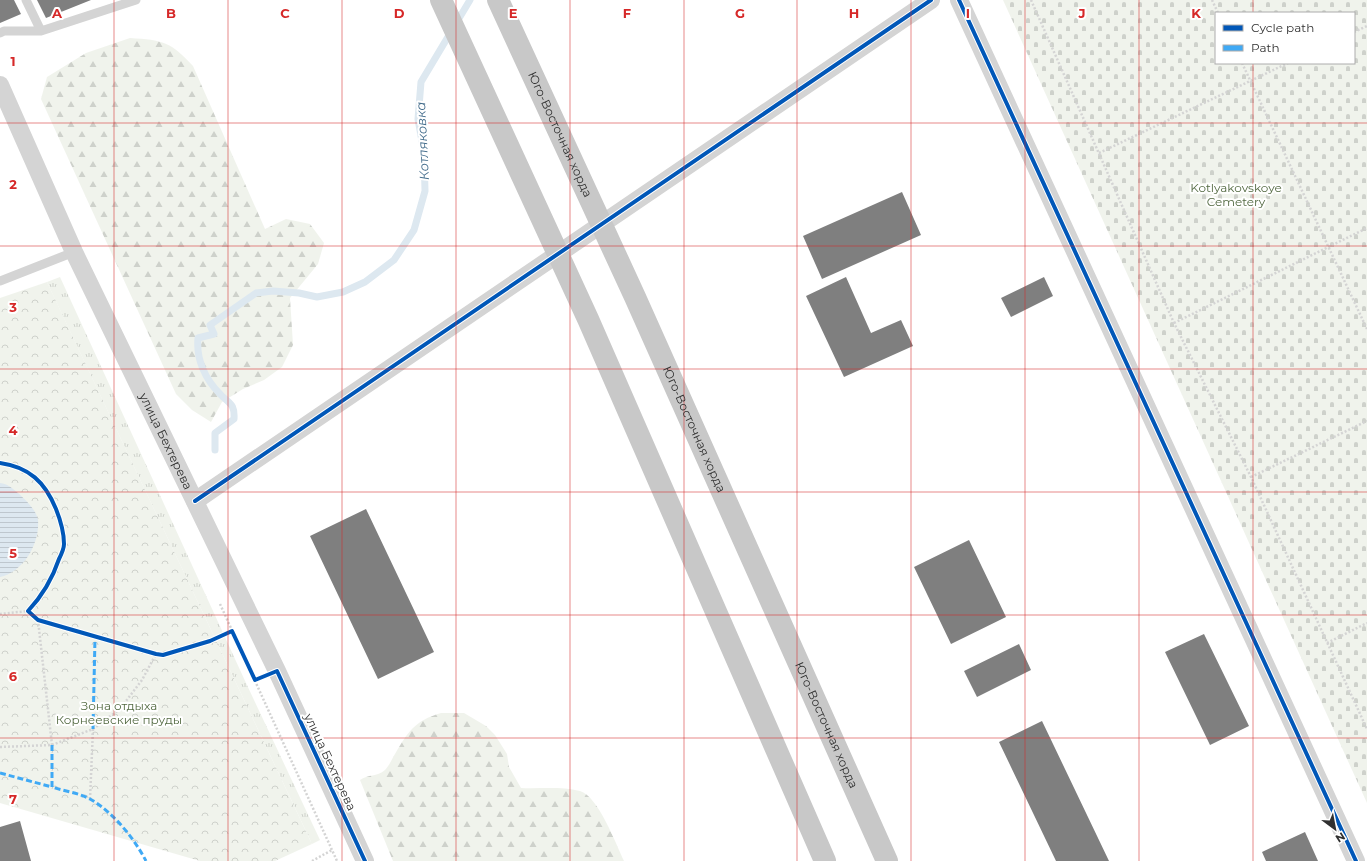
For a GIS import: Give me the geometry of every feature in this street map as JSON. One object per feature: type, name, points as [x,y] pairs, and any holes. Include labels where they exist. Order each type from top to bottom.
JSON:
[{"type":"main road","points":[[441,0],[588,320],[825,861]]},
{"type":"main road","name":"Юго-Восточная хорда","points":[[498,0],[635,297],[886,861]]},
{"type":"street","points":[[194,501],[931,0]]},
{"type":"street","points":[[959,0],[1356,861]]},
{"type":"street","name":"улица Бехтерева","points":[[0,85],[74,252],[277,671],[365,861]]},
{"type":"lane","points":[[26,0],[42,32]]},
{"type":"lane","points":[[0,34],[4,32],[42,32],[136,0]]},
{"type":"lane","points":[[0,281],[74,252]]},
{"type":"path","points":[[1030,0],[1174,323],[1251,477],[1367,729]]},
{"type":"path","points":[[1212,0],[1218,12]]},
{"type":"path","points":[[1355,32],[1367,26]]},
{"type":"path","points":[[1242,64],[1367,329]]},
{"type":"path","points":[[1099,153],[1286,64]]},
{"type":"path","points":[[1174,323],[1367,228]]},
{"type":"path","points":[[1251,477],[1367,421]]},
{"type":"path","points":[[0,463],[14,465],[36,477],[49,492],[61,521],[64,545],[54,574],[42,596],[28,611],[0,614]]},
{"type":"path","points":[[28,611],[38,620],[163,655],[210,641],[232,631],[337,861]]},
{"type":"path","points":[[38,620],[52,744]]},
{"type":"path","points":[[1327,643],[1367,623]]},
{"type":"path","points":[[0,747],[52,744],[92,729],[120,709],[142,680],[156,654]]},
{"type":"path","points":[[90,799],[92,729]]},
{"type":"path","points":[[312,861],[332,850]]},
{"type":"green space","name":"Kotlyakovskoye Cemetery","points":[[1003,0],[1367,0],[1367,803]]},
{"type":"green space","points":[[130,38],[159,41],[166,44],[179,52],[193,66],[265,229],[286,219],[310,224],[324,243],[318,264],[290,298],[293,345],[282,367],[264,380],[243,389],[222,402],[211,422],[192,410],[176,394],[41,99],[47,77],[86,53]]},
{"type":"green space","points":[[60,277],[246,683],[320,840],[312,844],[47,282]]},
{"type":"green space","name":"Зона отдыха Корнеевские пруды","points":[[47,282],[312,844],[275,861],[200,861],[0,803],[0,298]]},
{"type":"green space","points":[[441,713],[464,713],[486,726],[495,735],[507,754],[509,767],[521,788],[565,789],[580,791],[587,795],[600,811],[624,861],[393,861],[360,780],[379,774],[385,770],[408,733],[424,720]]},
{"type":"shaded area","points":[[0,483],[10,486],[24,498],[33,509],[37,517],[38,529],[33,547],[23,563],[8,574],[0,577]]},
{"type":"building","points":[[0,0],[14,0],[21,14],[0,23]]},
{"type":"building","points":[[37,0],[91,0],[46,18]]},
{"type":"building","points":[[902,192],[921,235],[822,279],[803,236]]},
{"type":"building","points":[[846,277],[871,333],[901,320],[913,346],[844,377],[806,296]]},
{"type":"building","points":[[1044,277],[1053,296],[1011,317],[1001,298]]},
{"type":"building","points":[[366,509],[434,652],[378,679],[310,536]]},
{"type":"building","points":[[969,540],[1006,617],[951,644],[914,567]]},
{"type":"building","points":[[1204,634],[1249,726],[1210,745],[1165,652]]},
{"type":"building","points":[[1019,644],[1031,670],[977,697],[964,671]]},
{"type":"building","points":[[1042,721],[1109,861],[1056,861],[999,742]]},
{"type":"building","points":[[20,821],[31,861],[0,861],[0,827]]},
{"type":"building","points":[[1305,832],[1318,861],[1266,861],[1262,852]]},
{"type":"waterway","name":"Котляковка","points":[[215,450],[215,433],[234,419],[234,410],[231,404],[215,388],[206,375],[198,354],[198,338],[214,334],[210,325],[256,293],[273,291],[299,293],[317,297],[343,292],[365,282],[394,260],[414,230],[425,191],[424,152],[418,119],[421,82],[470,0]]},
{"type":"marked path","points":[[93,729],[95,638]]},
{"type":"marked path","points":[[52,745],[52,787],[86,797],[99,804],[122,826],[146,861]]},
{"type":"marked path","points":[[0,773],[52,787]]},
{"type":"cycle path","points":[[195,501],[931,0]]},
{"type":"cycle path","points":[[959,0],[1356,861]]},
{"type":"cycle path","points":[[0,463],[19,468],[35,477],[52,499],[63,530],[64,548],[53,574],[43,593],[28,611],[38,620],[163,655],[210,641],[232,631],[255,680],[277,671],[365,861]]}]
